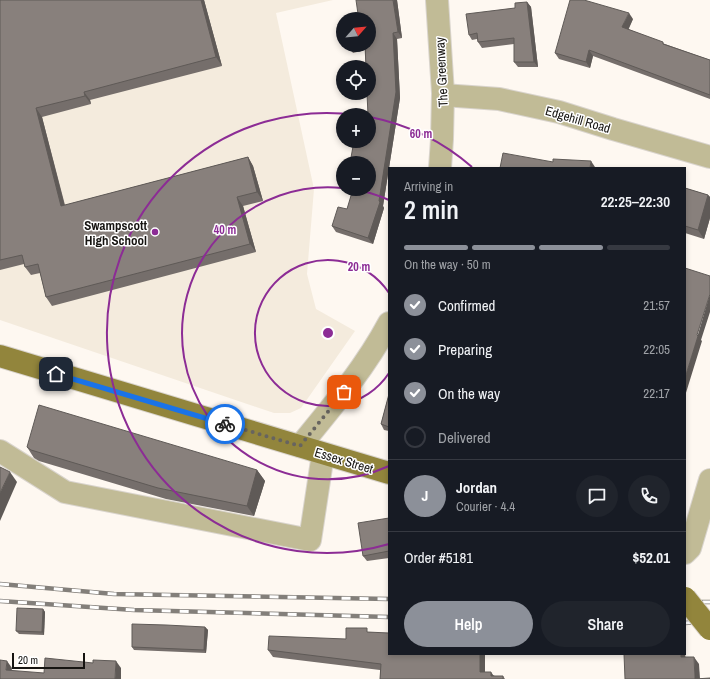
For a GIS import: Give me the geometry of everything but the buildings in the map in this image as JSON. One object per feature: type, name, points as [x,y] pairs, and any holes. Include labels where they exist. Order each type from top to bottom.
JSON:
[{"type":"main road","name":"Essex Street","points":[[0,356],[388,473]]},
{"type":"main road","points":[[686,599],[710,629]]},
{"type":"street","name":"The Greenway","points":[[436,0],[443,95],[440,167]]},
{"type":"street","name":"Edgehill Road","points":[[443,95],[499,99],[552,111],[710,157]]},
{"type":"street","points":[[300,446],[353,381],[388,325]]},
{"type":"street","points":[[0,451],[65,492],[310,540],[323,454]]},
{"type":"street","points":[[686,552],[702,533],[710,480]]},
{"type":"shaded area","name":"Swampscott High School","points":[[0,0],[333,0],[276,13],[314,189],[307,274],[316,309],[355,331],[301,408],[290,413],[274,413],[0,320]]},
{"type":"railway","points":[[0,584],[114,594],[388,599]]},
{"type":"railway","points":[[0,601],[134,610],[388,617]]},
{"type":"railway","points":[[686,602],[710,602]]},
{"type":"railway","points":[[686,623],[710,621]]},
{"type":"way so far","points":[[225,424],[300,446],[344,392]]},
{"type":"place","name":"Swampscott High School","points":[[155,232]]},
{"type":"route","points":[[56,374],[225,424]]}]
